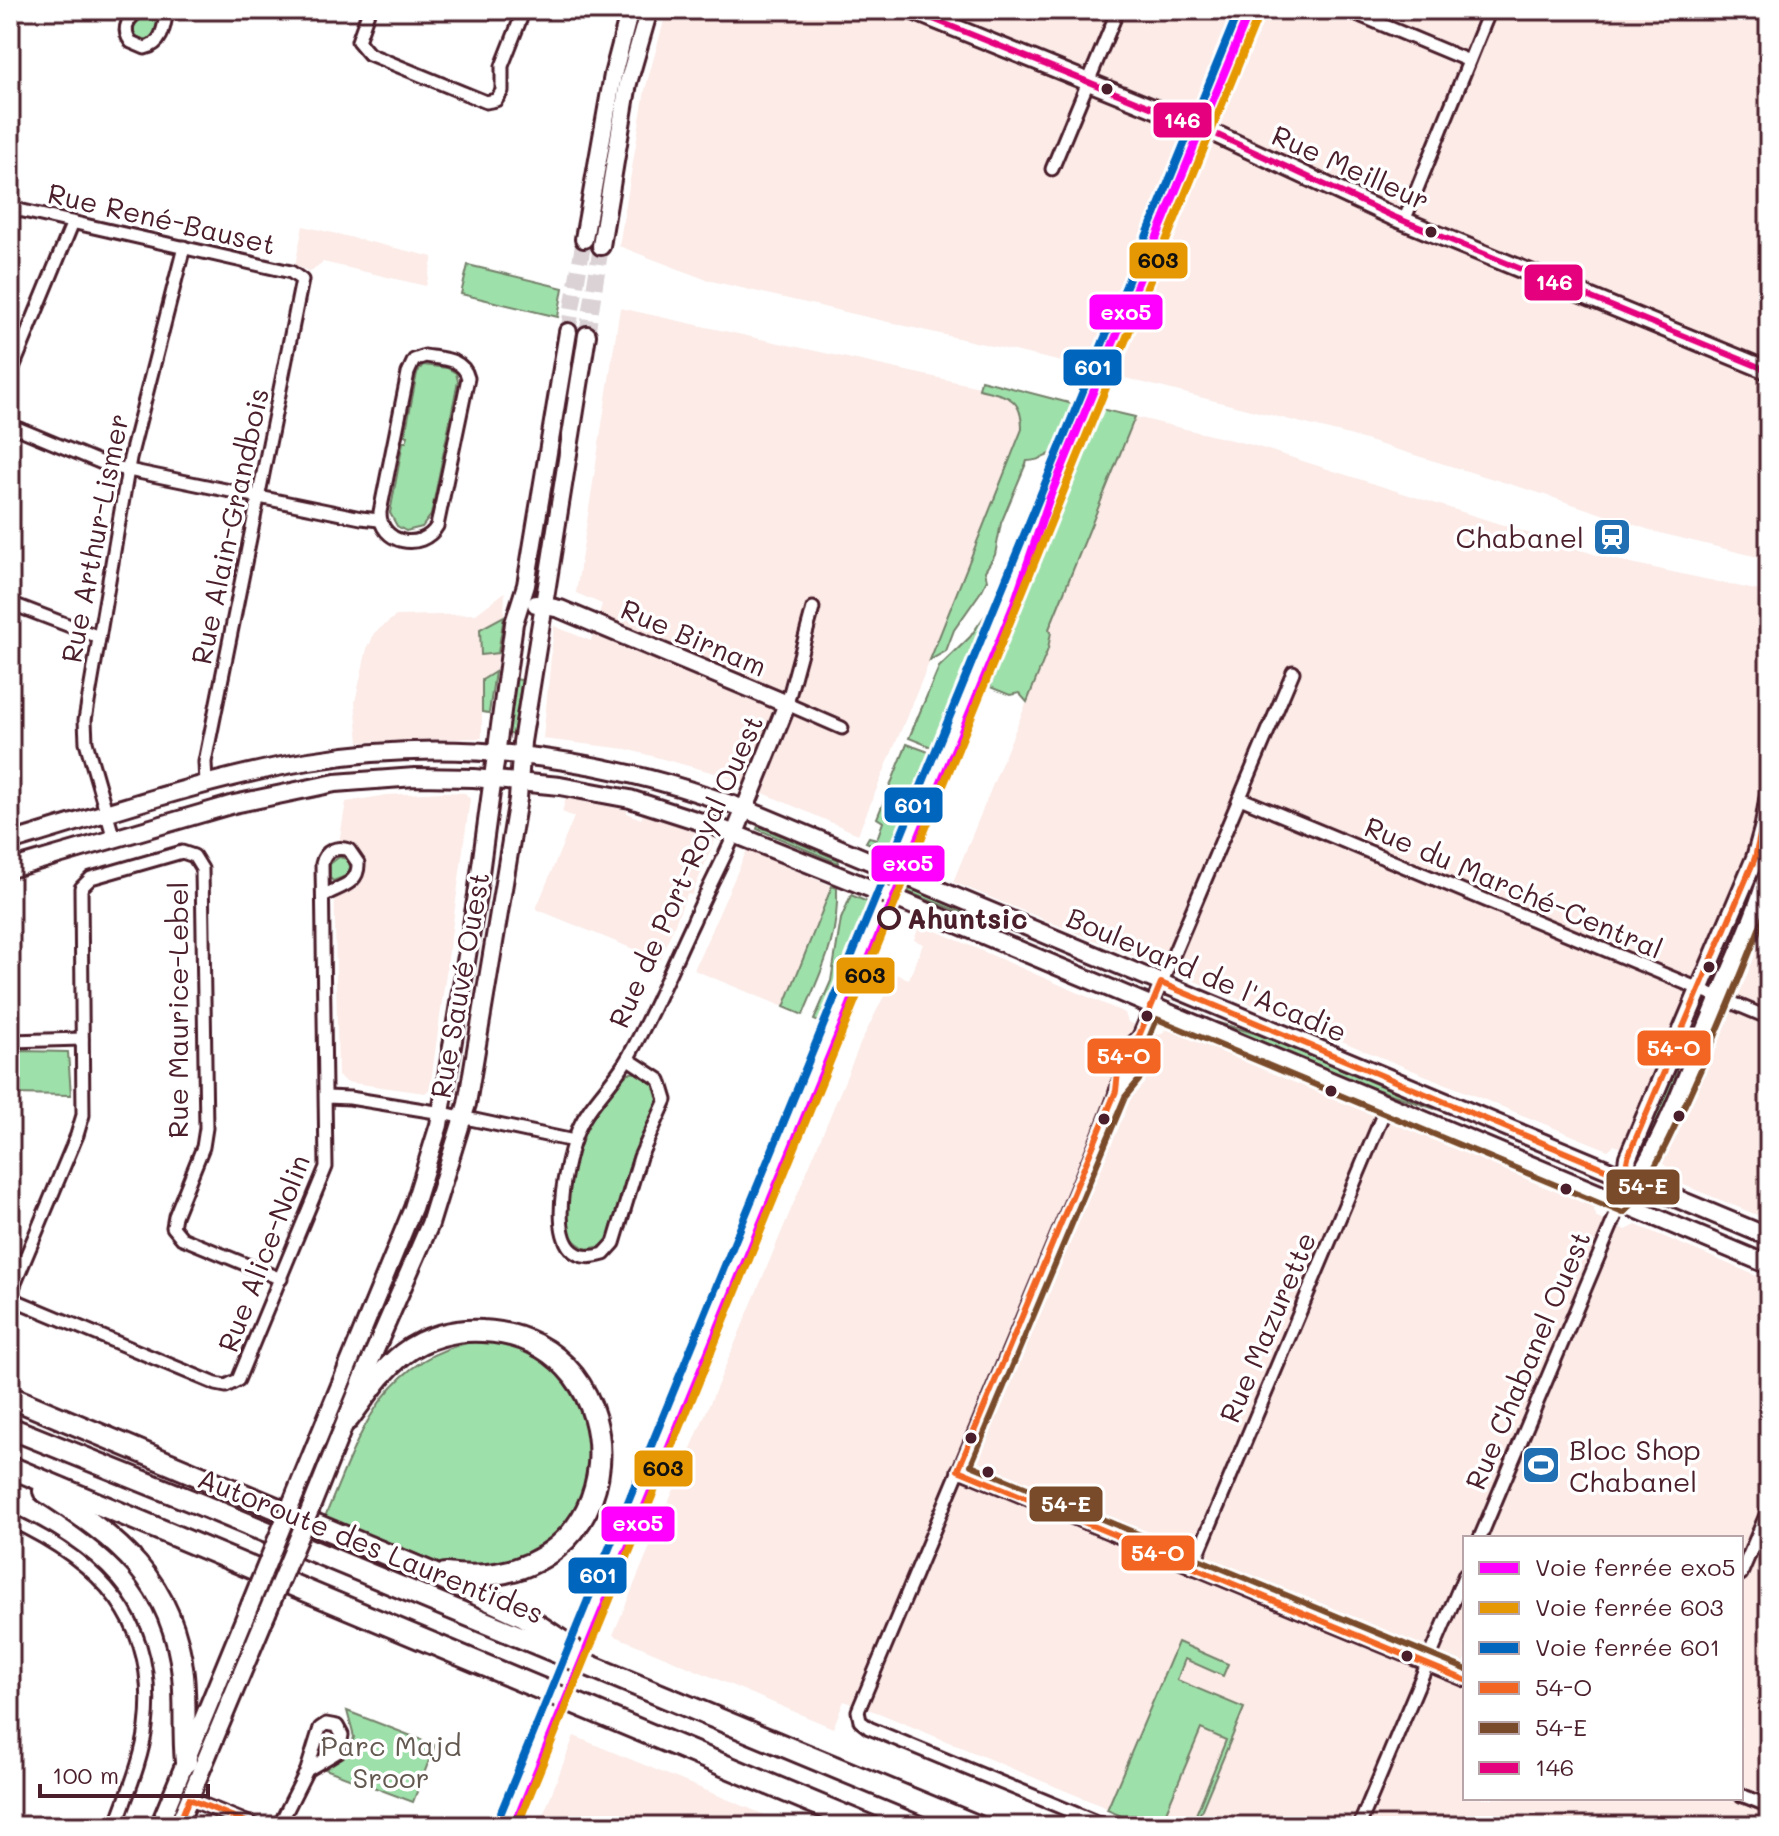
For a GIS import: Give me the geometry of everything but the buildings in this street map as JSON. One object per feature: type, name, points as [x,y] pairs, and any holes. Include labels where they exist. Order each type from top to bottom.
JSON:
[{"type":"highway","points":[[348,1419],[403,1354],[434,1337],[466,1331],[502,1333],[539,1347],[564,1365],[589,1401],[598,1430],[598,1475],[587,1510],[566,1540],[540,1560],[508,1573],[471,1577],[429,1572]]},
{"type":"highway","points":[[10,1397],[429,1572],[524,1616],[612,1675]]},
{"type":"highway","name":"Autoroute des Laurentides","points":[[10,1428],[977,1826]]},
{"type":"highway","points":[[10,1468],[105,1532],[133,1560],[157,1594],[181,1660],[186,1762]]},
{"type":"highway","points":[[10,1468],[869,1826]]},
{"type":"main road","points":[[584,239],[615,64],[630,10]]},
{"type":"main road","points":[[601,246],[628,83],[649,10]]},
{"type":"main road","name":"Rue Meilleur","points":[[911,10],[1230,140],[1404,221],[1769,371]]},
{"type":"main road","name":"Rue Sauvé Ouest","points":[[159,1826],[413,1208],[442,1113],[477,895],[514,623],[522,602],[568,332]]},
{"type":"main road","name":"Rue Sauvé Ouest","points":[[178,1826],[365,1373],[430,1224],[463,1117],[519,781],[587,335]]},
{"type":"main road","name":"Rue Birnam","points":[[522,602],[544,605],[787,704]]},
{"type":"main road","name":"Rue de Port-Royal Ouest","points":[[735,833],[787,704]]},
{"type":"main road","name":"Boulevard de l'Acadie","points":[[10,842],[206,784],[282,766],[355,755],[409,751],[495,753],[583,763],[640,775],[745,809],[1769,1237]]},
{"type":"main road","name":"Boulevard de l'Acadie","points":[[10,869],[215,809],[309,787],[394,778],[491,779],[581,789],[630,799],[735,833],[1769,1265]]},
{"type":"main road","name":"Rue Chabanel Ouest","points":[[1630,1179],[1628,1157],[1758,849],[1769,794]]},
{"type":"main road","name":"Rue Chabanel Ouest","points":[[1621,1203],[1630,1179],[1649,1159],[1677,1098],[1754,913],[1769,869]]},
{"type":"street","points":[[139,10],[129,18],[126,32],[131,42],[145,48],[153,46],[160,39],[167,10]]},
{"type":"street","points":[[369,10],[358,41],[369,54],[486,102],[496,100],[502,91],[502,66],[524,10]]},
{"type":"street","points":[[1052,169],[1118,10]]},
{"type":"street","points":[[1347,10],[1469,61]]},
{"type":"street","points":[[1404,221],[1490,10]]},
{"type":"street","name":"Rue René-Bauset","points":[[10,208],[291,272],[300,278]]},
{"type":"street","points":[[10,375],[73,222]]},
{"type":"street","name":"Rue Arthur-Lismer","points":[[114,839],[84,732],[127,470],[184,247]]},
{"type":"street","name":"Rue Alain-Grandbois","points":[[206,784],[205,762],[301,292],[300,278]]},
{"type":"street","points":[[425,356],[461,364],[467,372],[468,381],[437,526],[424,539],[407,542],[389,534],[379,520],[410,365],[425,356]]},
{"type":"street","points":[[10,425],[109,466],[379,520]]},
{"type":"street","points":[[10,603],[99,637]]},
{"type":"street","name":"Rue de Port-Royal Ouest","points":[[787,704],[813,608]]},
{"type":"street","points":[[1106,1826],[869,1728],[858,1718],[858,1711],[1116,1091],[1118,1072],[1128,1047],[1139,1036],[1293,672]]},
{"type":"street","name":"Rue Birnam","points":[[787,704],[842,728]]},
{"type":"street","name":"Rue du Marché-Central","points":[[1240,798],[1769,1018]]},
{"type":"street","name":"Rue de Port-Royal Ouest","points":[[628,1059],[660,1080],[666,1095],[665,1108],[643,1150],[624,1215],[610,1248],[604,1254],[592,1257],[571,1248],[564,1237],[560,1218],[574,1141],[586,1115],[628,1059],[647,1023],[735,833]]},
{"type":"street","name":"Rue Maurice-Lebel","points":[[82,1039],[82,885],[91,878],[179,853],[197,858],[202,869],[205,1134],[173,1227],[182,1238],[281,1279]]},
{"type":"street","name":"Rue Alice-Nolin","points":[[10,1297],[204,1379],[226,1386],[242,1374],[325,1172],[327,1097],[323,896]]},
{"type":"street","points":[[10,1041],[82,1039],[82,1122],[10,1297]]},
{"type":"street","points":[[327,1097],[442,1113],[574,1141]]},
{"type":"street","name":"Rue Mazurette","points":[[1192,1568],[1387,1105]]},
{"type":"street","name":"Rue Chabanel Ouest","points":[[1481,1536],[1621,1203]]},
{"type":"street","points":[[958,1470],[1463,1679]]},
{"type":"street","points":[[1743,1569],[1769,1508]]},
{"type":"street","points":[[10,1520],[66,1550],[100,1578],[126,1612],[135,1634],[146,1678],[146,1727],[116,1826]]},
{"type":"street","points":[[1359,1826],[1463,1579]]},
{"type":"street","points":[[279,1826],[307,1770]]},
{"type":"street","points":[[1743,1796],[1769,1806]]},
{"type":"street","points":[[189,1799],[256,1826]]},
{"type":"shaded area","points":[[667,10],[1769,10],[1769,553],[1758,557],[1656,532],[1349,435],[1062,362],[707,280],[619,246],[645,90]]},
{"type":"shaded area","points":[[303,226],[433,257],[426,286],[323,262],[310,272],[295,265]]},
{"type":"shaded area","points":[[620,308],[1038,400],[858,834],[722,775],[626,749],[543,739],[554,626],[591,641],[602,604],[576,593]]},
{"type":"shaded area","points":[[1135,417],[1252,445],[1603,557],[1769,593],[1769,1220],[1674,1181],[1665,1165],[1614,1145],[1608,1150],[1187,978],[1185,968],[1154,955],[1147,962],[953,882],[1048,650],[1048,629]]},
{"type":"shaded area","points":[[505,592],[489,713],[482,713],[482,738],[359,742],[355,702],[368,644],[374,633],[396,616],[476,614]]},
{"type":"shaded area","points":[[465,793],[470,799],[430,1089],[425,1093],[346,1082],[338,1076],[334,873],[346,802],[387,795]]},
{"type":"shaded area","points":[[566,798],[627,810],[627,813],[641,819],[643,814],[715,839],[692,895],[687,894],[660,960],[536,909],[574,817],[562,812]]},
{"type":"shaded area","points":[[747,850],[832,886],[784,1007],[694,970]]},
{"type":"shaded area","points":[[920,924],[1125,1013],[1128,1022],[1160,1035],[1168,1028],[1593,1207],[1597,1218],[1626,1230],[1636,1225],[1769,1281],[1769,1826],[1150,1826],[879,1713],[844,1701],[833,1728],[613,1635],[861,1042],[895,974],[909,979],[923,944],[914,940]]},
{"type":"shaded area","points":[[574,1736],[792,1826],[539,1826]]},
{"type":"green space","points":[[156,10],[159,16],[154,34],[148,39],[139,39],[134,25]]},
{"type":"green space","points":[[468,265],[563,288],[558,317],[461,294]]},
{"type":"green space","points":[[423,365],[447,368],[456,373],[458,381],[431,515],[422,527],[406,531],[397,526],[390,513],[403,442],[408,436],[405,435],[417,373]]},
{"type":"green space","points":[[981,380],[1069,403],[1073,406],[1073,426],[1056,450],[1047,456],[1027,461],[1001,523],[995,555],[985,571],[987,580],[954,630],[946,651],[930,660],[1022,429],[1016,404],[1004,396],[979,389]]},
{"type":"green space","points":[[1092,407],[1135,417],[1049,629],[1048,649],[1027,702],[1019,693],[1010,695],[990,687]]},
{"type":"green space","points":[[992,605],[998,608],[939,750],[909,738],[939,667],[970,637]]},
{"type":"green space","points":[[504,616],[498,653],[481,655],[480,629]]},
{"type":"green space","points":[[495,672],[489,713],[482,712],[482,680]]},
{"type":"green space","points":[[514,679],[522,680],[513,735],[507,733]]},
{"type":"green space","points":[[907,744],[937,755],[896,855],[866,842],[869,837],[877,839],[883,822],[877,818]]},
{"type":"green space","points":[[758,826],[839,860],[838,863],[757,829]]},
{"type":"green space","points":[[1766,841],[1769,845],[1741,930],[1746,900]]},
{"type":"green space","points":[[339,857],[347,859],[351,869],[346,876],[333,881],[330,878],[330,864]]},
{"type":"green space","points":[[832,886],[837,888],[837,907],[832,939],[803,1015],[784,1007]]},
{"type":"green space","points":[[910,889],[932,897],[1004,929],[908,892]]},
{"type":"green space","points":[[851,895],[877,906],[829,1026],[814,1020],[831,981],[841,919]]},
{"type":"green space","points":[[1219,1023],[1264,1036],[1435,1109],[1358,1083]]},
{"type":"green space","points":[[68,1052],[71,1095],[10,1094],[10,1053]]},
{"type":"green space","points":[[1677,1065],[1673,1091],[1638,1157]]},
{"type":"green space","points":[[629,1073],[649,1078],[659,1091],[660,1103],[632,1158],[621,1205],[609,1237],[602,1246],[587,1249],[572,1238],[566,1225],[574,1163],[591,1117],[609,1092]]},
{"type":"green space","points":[[472,1342],[503,1343],[530,1350],[586,1400],[592,1480],[571,1525],[518,1563],[444,1565],[324,1519],[361,1434],[393,1386],[414,1366],[440,1352]]},
{"type":"green space","points":[[1178,1642],[1228,1664],[1223,1676],[1185,1659],[1177,1680],[1244,1708],[1197,1821],[1193,1822],[1226,1740],[1201,1729],[1160,1826],[1145,1826],[1107,1810]]},
{"type":"green space","name":"Parc Majd Sroor","points":[[347,1711],[435,1745],[413,1802],[325,1769],[349,1753],[354,1737]]},
{"type":"tunnel","points":[[568,332],[584,239]]},
{"type":"tunnel","points":[[587,335],[601,246]]},
{"type":"rail line","name":"601","points":[[497,1822],[1239,10]]},
{"type":"rail line","name":"exo5","points":[[514,1826],[1012,609],[1050,497],[1250,10]]},
{"type":"rail line","name":"603","points":[[517,1826],[1259,14]]},
{"type":"transit line","name":"146","points":[[911,10],[1207,130],[1392,216],[1769,371]]},
{"type":"transit line","name":"54-O","points":[[1463,1679],[958,1470],[1116,1091],[1118,1072],[1128,1047],[1139,1036],[1161,983],[1624,1177],[1628,1157],[1755,858],[1769,794]]},
{"type":"transit line","name":"54-E","points":[[1463,1668],[971,1465],[1125,1097],[1139,1080],[1150,1055],[1149,1038],[1157,1019],[1623,1213],[1637,1197],[1678,1119],[1724,1016],[1769,902]]},
{"type":"transit line","name":"54-O","points":[[178,1826],[189,1799],[256,1826]]},
{"type":"place","name":"Chabanel","points":[[1612,537]]},
{"type":"place","name":"Ahuntsic","points":[[889,918]]},
{"type":"place","name":"Bloc Shop Chabanel","points":[[1541,1465]]}]
